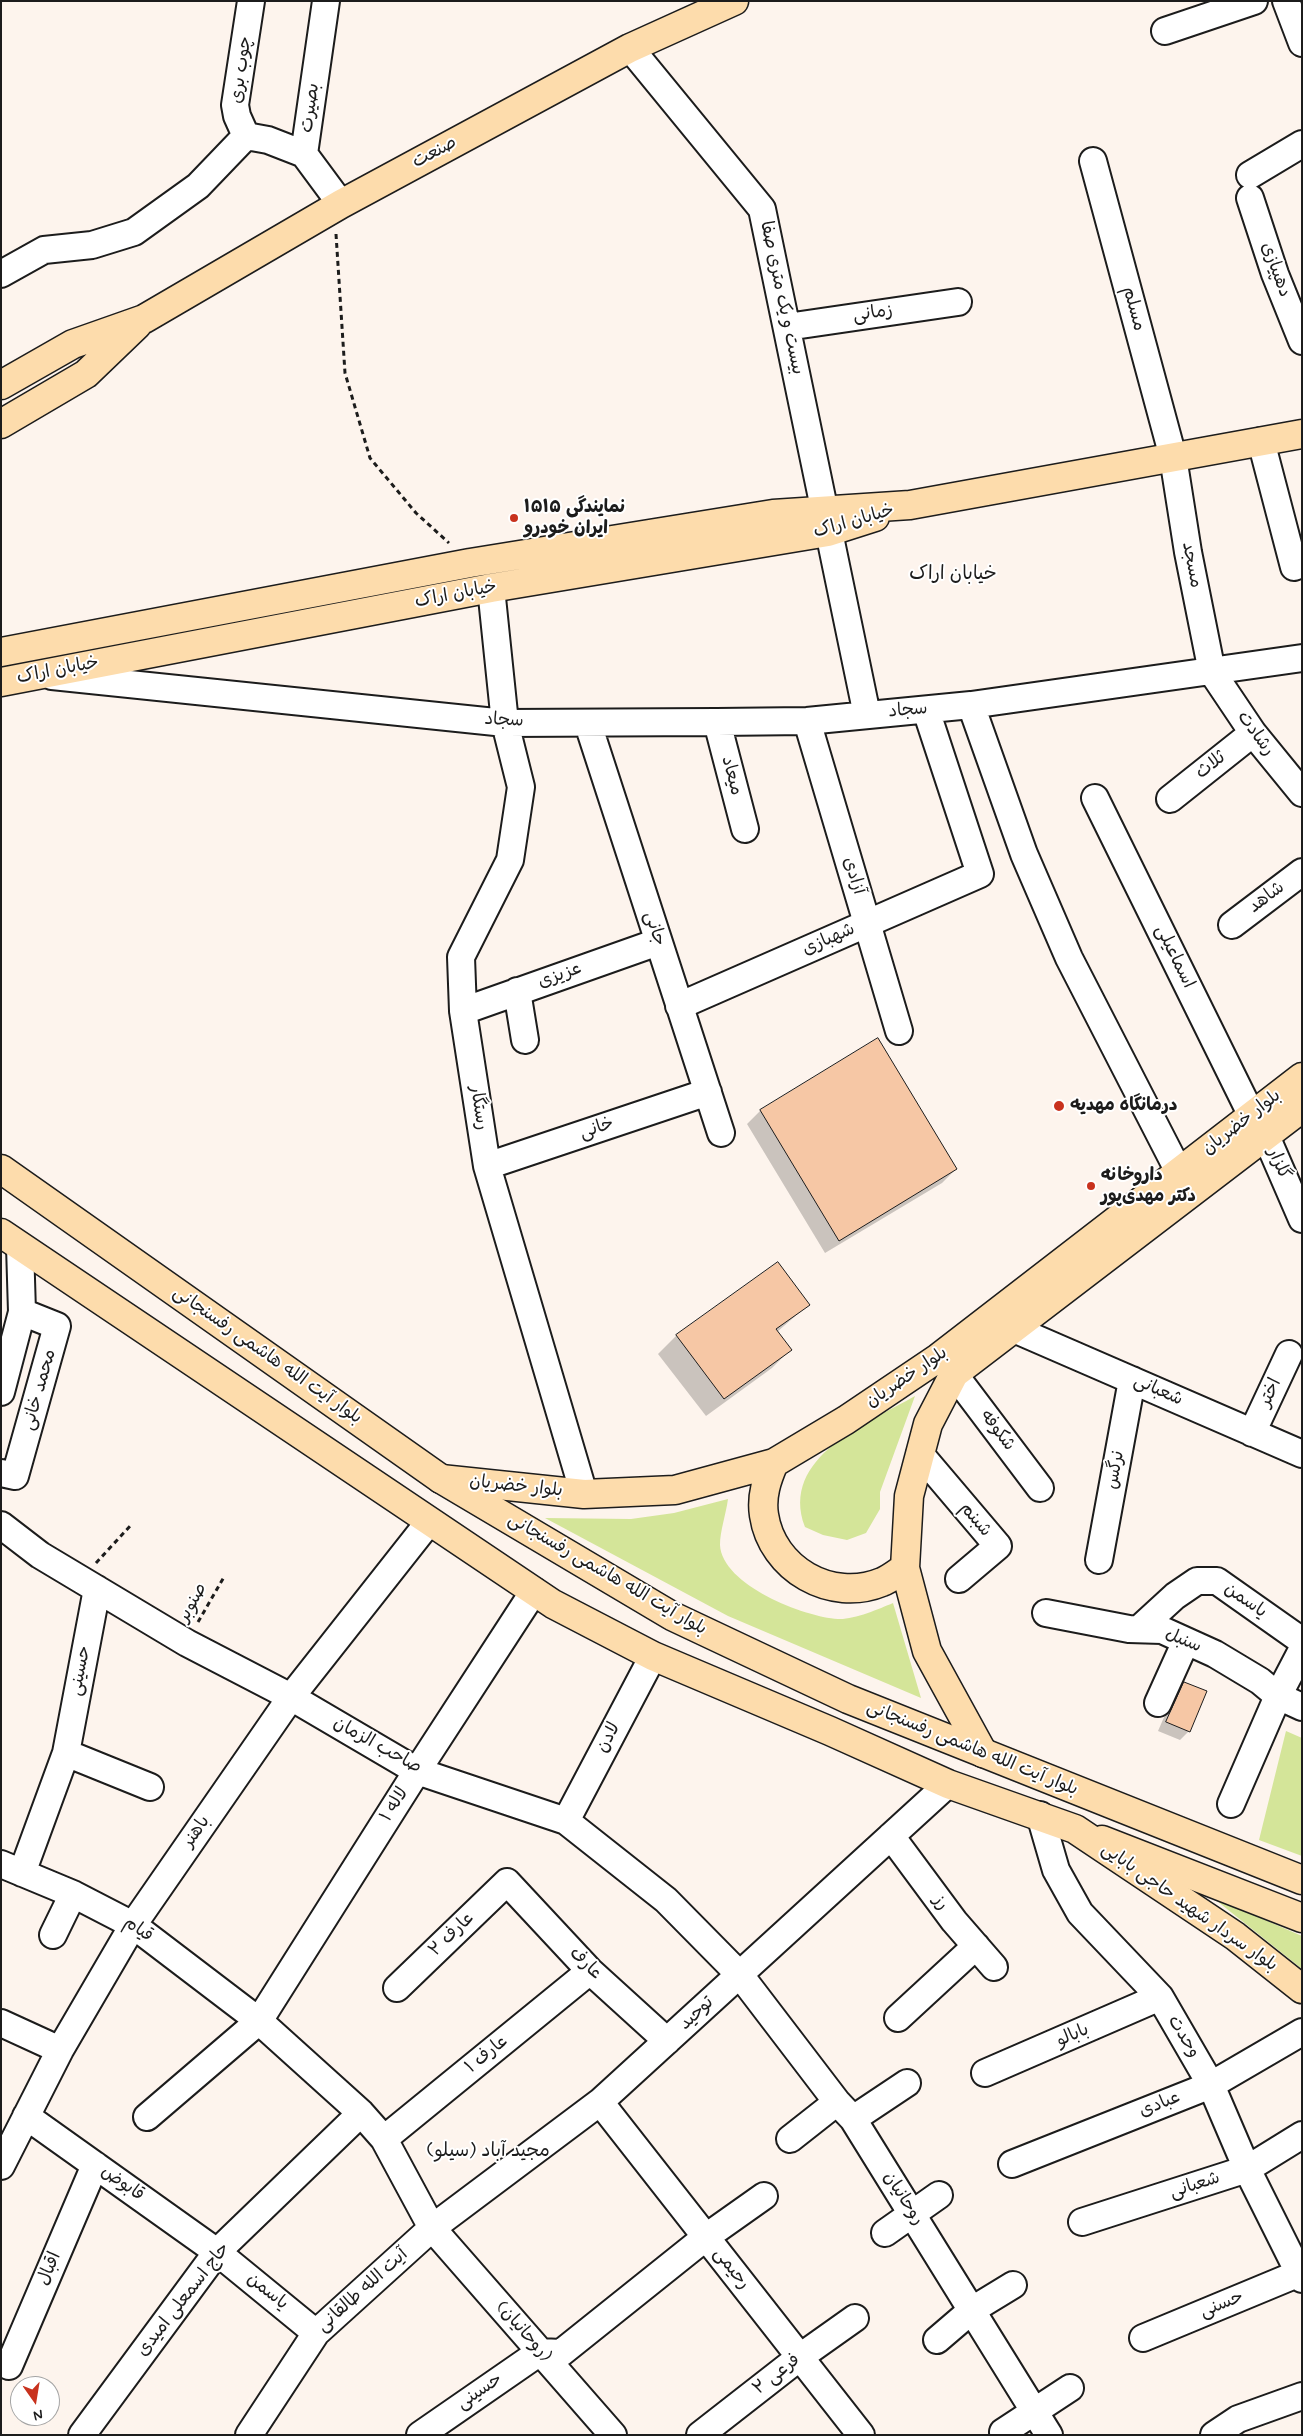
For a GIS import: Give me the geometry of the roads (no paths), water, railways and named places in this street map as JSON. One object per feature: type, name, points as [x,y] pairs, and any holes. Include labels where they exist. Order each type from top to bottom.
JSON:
[{"type":"main road","name":"صنعت","points":[[144,319],[337,206],[630,48],[734,1]]},
{"type":"main road","points":[[3,381],[73,344],[144,319]]},
{"type":"main road","points":[[1,424],[86,374],[144,319]]},
{"type":"main road","name":"خیابان اراک","points":[[1,682],[491,588],[826,521],[1302,434]]},
{"type":"main road","name":"خیابان اراک","points":[[1,652],[470,563],[773,514],[826,521]]},
{"type":"main road","name":"بلوار خضریان","points":[[983,1753],[927,1651],[905,1568],[908,1496],[928,1424],[954,1374],[1014,1329],[1259,1126],[1302,1077]]},
{"type":"main road","name":"بلوار خضریان","points":[[441,1479],[584,1494],[675,1490],[774,1462],[846,1420],[938,1358],[1179,1172],[1259,1126],[1302,1108]]},
{"type":"main road","name":"بلوار آیت الله هاشمی رفسنجانی","points":[[1,1169],[441,1479],[672,1616],[848,1699],[1302,1880]]},
{"type":"main road","name":"بلوار آیت الله هاشمی رفسنجانی","points":[[10,1240],[554,1604],[653,1656],[830,1731],[948,1784],[1040,1815],[1302,1918]]},
{"type":"main road","points":[[774,1462],[765,1487],[764,1514],[770,1539],[785,1561],[806,1578],[831,1587],[857,1588],[883,1582],[905,1568]]},
{"type":"main road","name":"بلوار سردار شهید حاجی بابایی","points":[[1075,1829],[1235,1936],[1302,1989]]},
{"type":"street","name":"چوب بری","points":[[246,136],[237,116],[235,105],[251,1]]},
{"type":"street","name":"بصیرت","points":[[326,1],[304,154],[337,206]]},
{"type":"street","points":[[1165,31],[1254,1]]},
{"type":"street","points":[[1286,1],[1302,44]]},
{"type":"street","name":"بیست و یک متری صفا","points":[[630,48],[762,209],[867,715]]},
{"type":"street","points":[[1,274],[44,250],[92,245],[134,232],[198,186],[246,136],[268,140],[304,154]]},
{"type":"street","name":"دهپیازی","points":[[1302,144],[1250,187],[1275,274],[1302,341]]},
{"type":"street","name":"مسلم","points":[[1092,161],[1173,457]]},
{"type":"street","name":"زمانی","points":[[787,327],[958,302]]},
{"type":"street","points":[[1261,441],[1294,567]]},
{"type":"street","name":"مسجد","points":[[1173,457],[1188,552],[1212,672]]},
{"type":"street","name":"رستگار","points":[[491,588],[505,723],[521,787],[510,860],[461,957],[463,1011],[487,1166],[584,1494]]},
{"type":"street","name":"سجاد","points":[[38,674],[505,723],[588,724],[807,721],[970,706],[1302,658]]},
{"type":"street","name":"رشادت","points":[[1212,672],[1253,733],[1302,793]]},
{"type":"street","points":[[970,706],[1024,854],[1069,958],[1179,1172]]},
{"type":"street","name":"شهبازی","points":[[679,1006],[980,874],[926,710]]},
{"type":"street","name":"آزادی","points":[[807,721],[899,1031]]},
{"type":"street","name":"میعاد","points":[[717,722],[745,829]]},
{"type":"street","name":"جانی","points":[[588,724],[721,1133]]},
{"type":"street","name":"ثلاث","points":[[1170,798],[1253,733]]},
{"type":"street","name":"اسماعیلی","points":[[1095,798],[1259,1126]]},
{"type":"street","name":"شاهد","points":[[1232,925],[1302,872]]},
{"type":"street","name":"عزیزی","points":[[463,1011],[658,942]]},
{"type":"street","points":[[517,992],[525,1040]]},
{"type":"street","name":"خانی","points":[[487,1166],[708,1092]]},
{"type":"street","name":"گلزار","points":[[1259,1126],[1302,1219]]},
{"type":"street","name":"محمد خانی","points":[[1,1392],[22,1312],[10,1240]]},
{"type":"street","name":"محمد خانی","points":[[1,1473],[16,1476],[57,1326],[22,1312]]},
{"type":"street","name":"شعبانی","points":[[1014,1329],[1302,1454]]},
{"type":"street","name":"اختر","points":[[1252,1433],[1289,1354]]},
{"type":"street","name":"شکوفه","points":[[954,1374],[1040,1488]]},
{"type":"street","name":"نرگس","points":[[1099,1560],[1132,1380]]},
{"type":"street","name":"شبنم","points":[[920,1454],[998,1546],[958,1579]]},
{"type":"street","name":"باهنر","points":[[1,2166],[60,2050],[133,1924],[291,1697],[429,1522]]},
{"type":"street","name":"صاحب الزمان","points":[[1,1525],[40,1555],[187,1643],[291,1697],[417,1771],[566,1821],[666,1900],[740,1975]]},
{"type":"street","name":"یاسمن","points":[[1139,1629],[1175,1596],[1198,1581],[1217,1581],[1302,1640]]},
{"type":"street","name":"حسینی","points":[[12,1869],[66,1753],[89,1585]]},
{"type":"street","name":"لاله ۱","points":[[259,2021],[417,1771],[534,1591]]},
{"type":"street","name":"سنبل","points":[[1046,1613],[1139,1629],[1162,1630],[1214,1654],[1260,1681],[1278,1696],[1302,1707]]},
{"type":"street","points":[[1158,1703],[1186,1641]]},
{"type":"street","points":[[1231,1804],[1278,1696],[1302,1650]]},
{"type":"street","name":"لادن","points":[[566,1821],[653,1656]]},
{"type":"street","points":[[66,1753],[150,1787]]},
{"type":"street","name":"توحید","points":[[432,2228],[600,2102],[948,1784]]},
{"type":"street","name":"وحدت","points":[[1040,1815],[1056,1870],[1080,1913],[1160,1997],[1211,2085],[1247,2169],[1301,2275]]},
{"type":"street","name":"رز","points":[[891,1836],[954,1921],[994,1966]]},
{"type":"street","name":"قیام","points":[[12,1869],[73,1894],[133,1924],[259,2021]]},
{"type":"street","name":"عارف","points":[[507,1882],[590,1971],[667,2042]]},
{"type":"street","name":"عارف ۲","points":[[397,1988],[507,1882]]},
{"type":"street","points":[[53,1936],[73,1894]]},
{"type":"street","points":[[898,2018],[976,1946]]},
{"type":"street","name":"عارف ۱","points":[[384,2139],[590,1971]]},
{"type":"street","name":"روحانیان","points":[[740,1975],[845,2110],[911,2212],[1049,2435]]},
{"type":"street","name":"بابالو","points":[[985,2073],[1160,1997]]},
{"type":"street","points":[[147,2117],[259,2021],[361,2114],[384,2139],[432,2228]]},
{"type":"street","points":[[1,2023],[60,2050]]},
{"type":"street","name":"عبادی","points":[[1012,2164],[1211,2085],[1302,2032]]},
{"type":"street","points":[[790,2139],[845,2110],[907,2084]]},
{"type":"street","name":"رحیمی","points":[[600,2102],[862,2435]]},
{"type":"street","name":"حاج اسمعلی امیدی","points":[[82,2435],[217,2252],[361,2114]]},
{"type":"street","name":"قابوض","points":[[26,2116],[217,2252]]},
{"type":"street","name":"شعبانی","points":[[1082,2222],[1247,2169],[1302,2135]]},
{"type":"street","name":"اقبال","points":[[1,2362],[9,2366],[94,2165]]},
{"type":"street","points":[[885,2233],[911,2212],[939,2195]]},
{"type":"street","points":[[540,2352],[561,2353],[706,2237],[764,2196]]},
{"type":"street","name":"آیت الله طالقانی","points":[[249,2435],[316,2333],[432,2228]]},
{"type":"street","name":"(روحانیان)","points":[[432,2228],[540,2352],[602,2430]]},
{"type":"street","name":"یاسمن","points":[[217,2252],[316,2333]]},
{"type":"street","name":"حسنی","points":[[1143,2338],[1301,2275]]},
{"type":"street","points":[[937,2340],[972,2310],[1013,2285]]},
{"type":"street","name":"فرعی ۲","points":[[700,2435],[800,2357],[855,2318]]},
{"type":"street","name":"حسینی","points":[[420,2435],[540,2352]]},
{"type":"street","points":[[1003,2432],[1070,2388]]},
{"type":"street","points":[[1214,2435],[1238,2419],[1302,2396]]},
{"type":"place","name":"نمایندگی ۱۵۱۵ ایران خودرو","points":[[514,518]]},
{"type":"place","name":"درمانگاه مهدیه","points":[[1059,1106]]},
{"type":"place","name":"داروخانه دکتر مهدی‌پور","points":[[1091,1186]]},
{"type":"district","name":"خیابان اراک","points":[[953,575]]},
{"type":"district","name":"(مجید آباد (سیلو","points":[[488,2152]]}]
